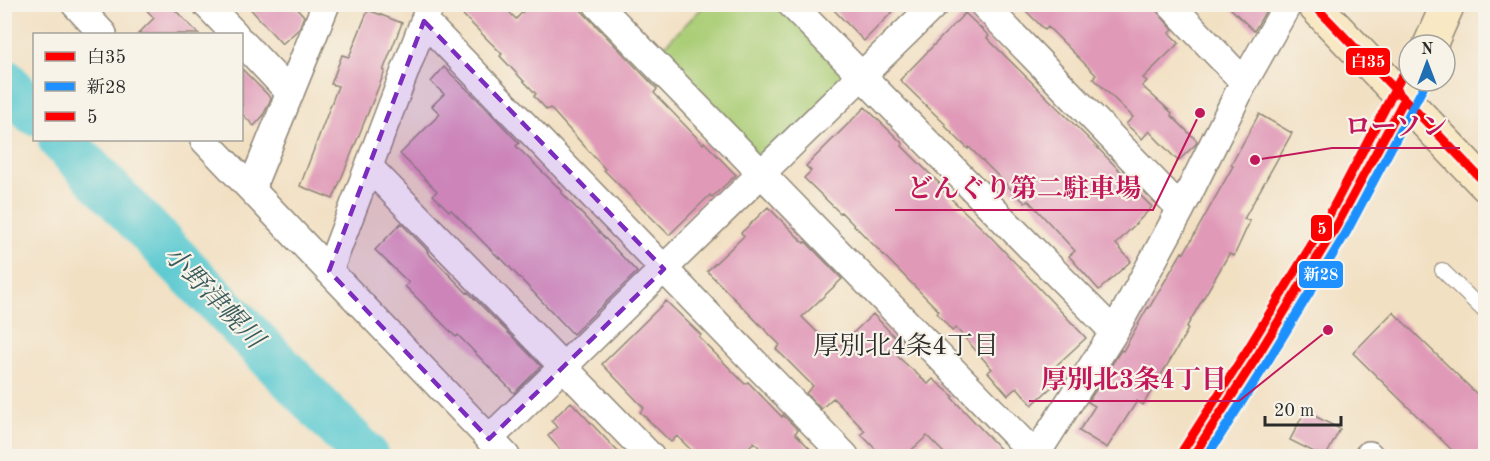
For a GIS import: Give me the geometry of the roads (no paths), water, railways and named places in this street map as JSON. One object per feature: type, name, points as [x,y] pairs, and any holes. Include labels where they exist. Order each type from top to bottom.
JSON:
[{"type":"main road","points":[[1313,4],[1397,80]]},
{"type":"main road","points":[[1435,33],[1448,4]]},
{"type":"main road","points":[[1193,456],[1336,227],[1408,93]]},
{"type":"main road","points":[[1411,93],[1485,185]]},
{"type":"street","points":[[75,4],[102,33]]},
{"type":"street","points":[[206,4],[233,33]]},
{"type":"street","points":[[251,189],[326,4]]},
{"type":"street","points":[[597,4],[1035,456],[1114,332],[1181,209],[1244,82],[1288,4]]},
{"type":"street","points":[[791,4],[1114,332]]},
{"type":"street","points":[[205,141],[498,448],[563,367],[935,4]]},
{"type":"street","points":[[983,4],[1181,209]]},
{"type":"street","points":[[1170,4],[1244,82]]},
{"type":"street","points":[[329,271],[428,13],[664,269],[845,456]]},
{"type":"street","points":[[243,43],[290,93]]},
{"type":"street","points":[[369,167],[650,456]]},
{"type":"lane","points":[[1442,270],[1485,314]]},
{"type":"waterway","name":"小野津幌川","points":[[4,81],[33,111]]},
{"type":"waterway","name":"小野津幌川","points":[[62,141],[366,456]]},
{"type":"place","name":"どんぐり第二駐車場","points":[[1200,113]]},
{"type":"place","name":"ローソン","points":[[1255,160]]},
{"type":"place","name":"厚別北3条4丁目","points":[[1328,330]]},
{"type":"district","name":"厚別北4条4丁目","points":[[906,347]]}]
